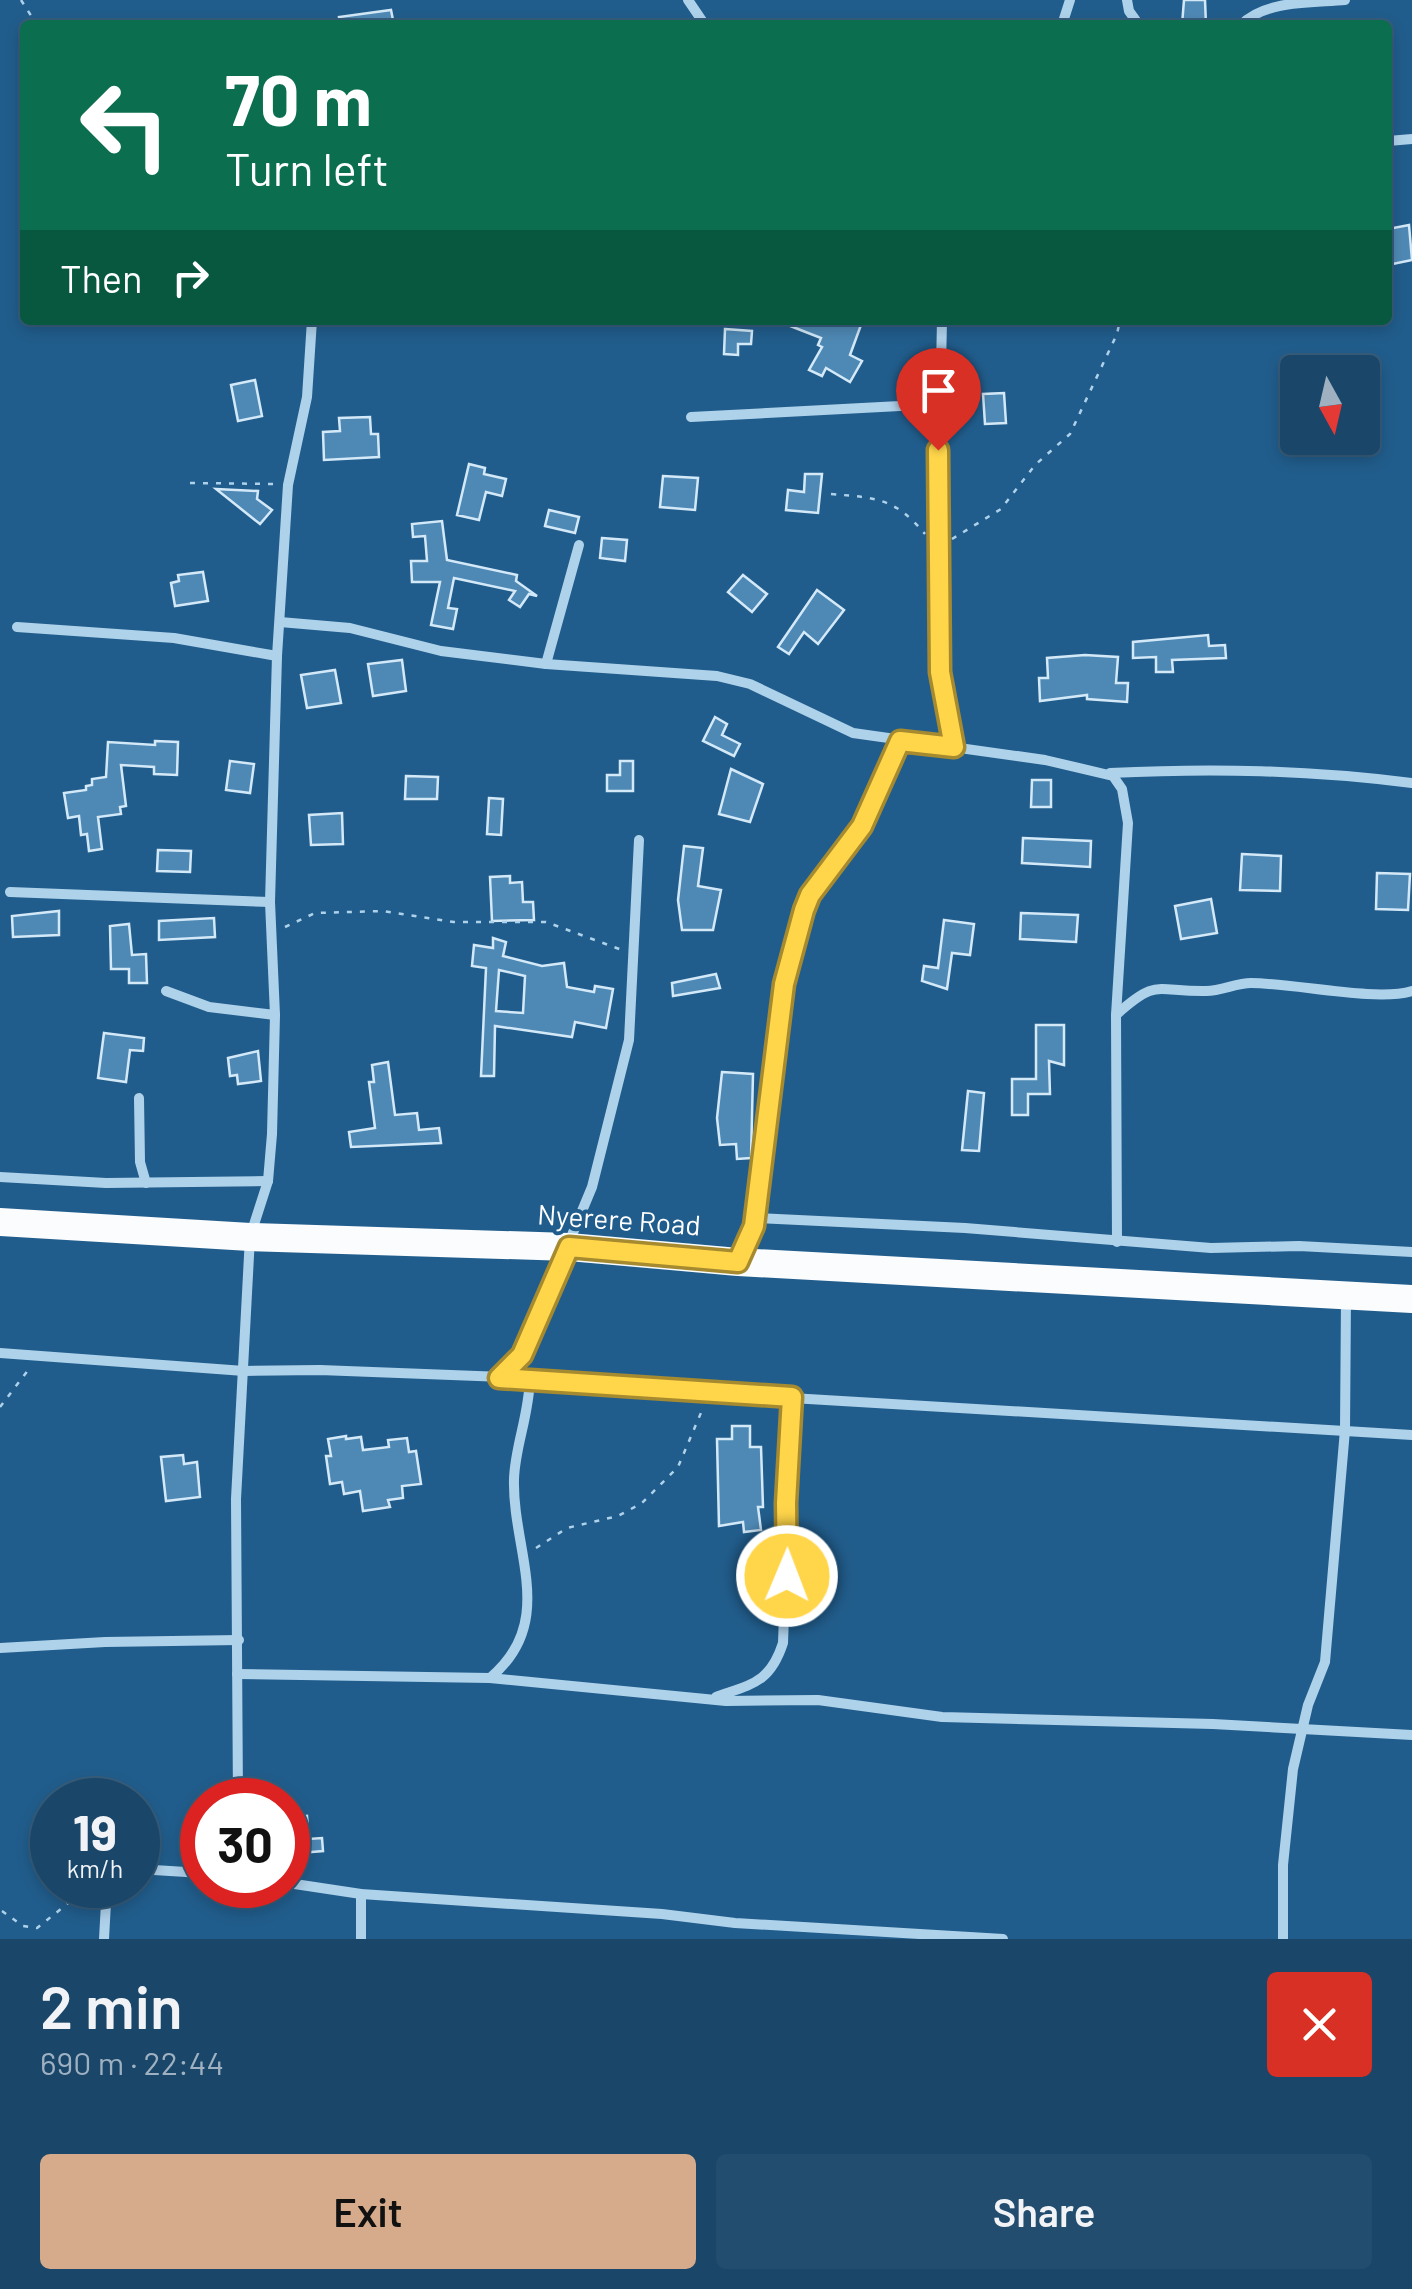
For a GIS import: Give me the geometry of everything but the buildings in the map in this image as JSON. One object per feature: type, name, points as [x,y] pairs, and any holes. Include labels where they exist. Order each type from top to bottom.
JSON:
[{"type":"highway","name":"Nyerere Road","points":[[0,1222],[250,1237],[569,1247],[738,1262],[1412,1299]]},
{"type":"street","points":[[1247,20],[1257,12],[1278,6],[1345,0]]},
{"type":"street","points":[[238,1778],[236,1500],[250,1237],[268,1181],[275,1015],[270,902],[277,656],[288,485],[307,397],[312,325]]},
{"type":"street","points":[[942,325],[937,552],[941,688],[954,747]]},
{"type":"street","points":[[691,416],[938,404]]},
{"type":"street","points":[[546,664],[579,545]]},
{"type":"street","points":[[280,622],[350,628],[441,651],[546,664],[730,678],[840,729],[1109,773],[1235,768],[1340,772],[1412,782]]},
{"type":"street","points":[[16,626],[174,638],[277,656]]},
{"type":"street","points":[[738,1262],[755,1218],[784,984],[806,902],[862,826],[900,741]]},
{"type":"street","points":[[1109,773],[1122,789],[1128,824],[1116,1016],[1116,1242]]},
{"type":"street","points":[[499,1378],[522,1355],[592,1187],[629,1040],[639,840]]},
{"type":"street","points":[[10,892],[270,902]]},
{"type":"street","points":[[1116,1016],[1140,994],[1157,987],[1211,991],[1248,983],[1387,995],[1412,991]]},
{"type":"street","points":[[166,991],[209,1007],[275,1015]]},
{"type":"street","points":[[138,1098],[140,1162],[146,1182]]},
{"type":"street","points":[[0,1177],[268,1181]]},
{"type":"street","points":[[755,1218],[965,1228],[1116,1242],[1412,1252]]},
{"type":"street","points":[[1283,1939],[1284,1851],[1302,1728],[1325,1662],[1346,1430],[1346,1296]]},
{"type":"street","points":[[0,1353],[244,1371],[530,1378],[709,1393],[1412,1434]]},
{"type":"street","points":[[490,1678],[518,1650],[524,1632],[526,1555],[514,1477],[529,1412],[530,1378]]},
{"type":"street","points":[[710,1699],[764,1679],[777,1661],[783,1643],[792,1397]]},
{"type":"street","points":[[0,1648],[239,1640]]},
{"type":"street","points":[[237,1674],[490,1678],[710,1699],[818,1700],[942,1717],[1302,1728],[1412,1736]]},
{"type":"street","points":[[310,1886],[361,1894],[912,1936],[1003,1939]]},
{"type":"street","points":[[361,1894],[361,1939]]},
{"type":"street","points":[[104,1939],[105,1908]]},
{"type":"path","points":[[831,494],[884,499],[895,505],[937,552],[1001,509],[1036,465],[1070,434],[1119,325]]},
{"type":"path","points":[[190,482],[288,485]]},
{"type":"path","points":[[270,937],[296,918],[315,913],[383,911],[454,922],[546,922],[633,953]]},
{"type":"path","points":[[0,1407],[40,1356]]},
{"type":"path","points":[[526,1555],[567,1528],[618,1516],[665,1484],[678,1468],[709,1393]]},
{"type":"path","points":[[2,1911],[22,1926],[37,1928],[62,1908]]},
{"type":"route","points":[[787,1576],[786,1503],[792,1397],[499,1378],[522,1355],[569,1247],[738,1262],[754,1226],[784,984],[806,902],[862,826],[900,741],[954,747],[944,706],[936,610],[938,450]]}]
